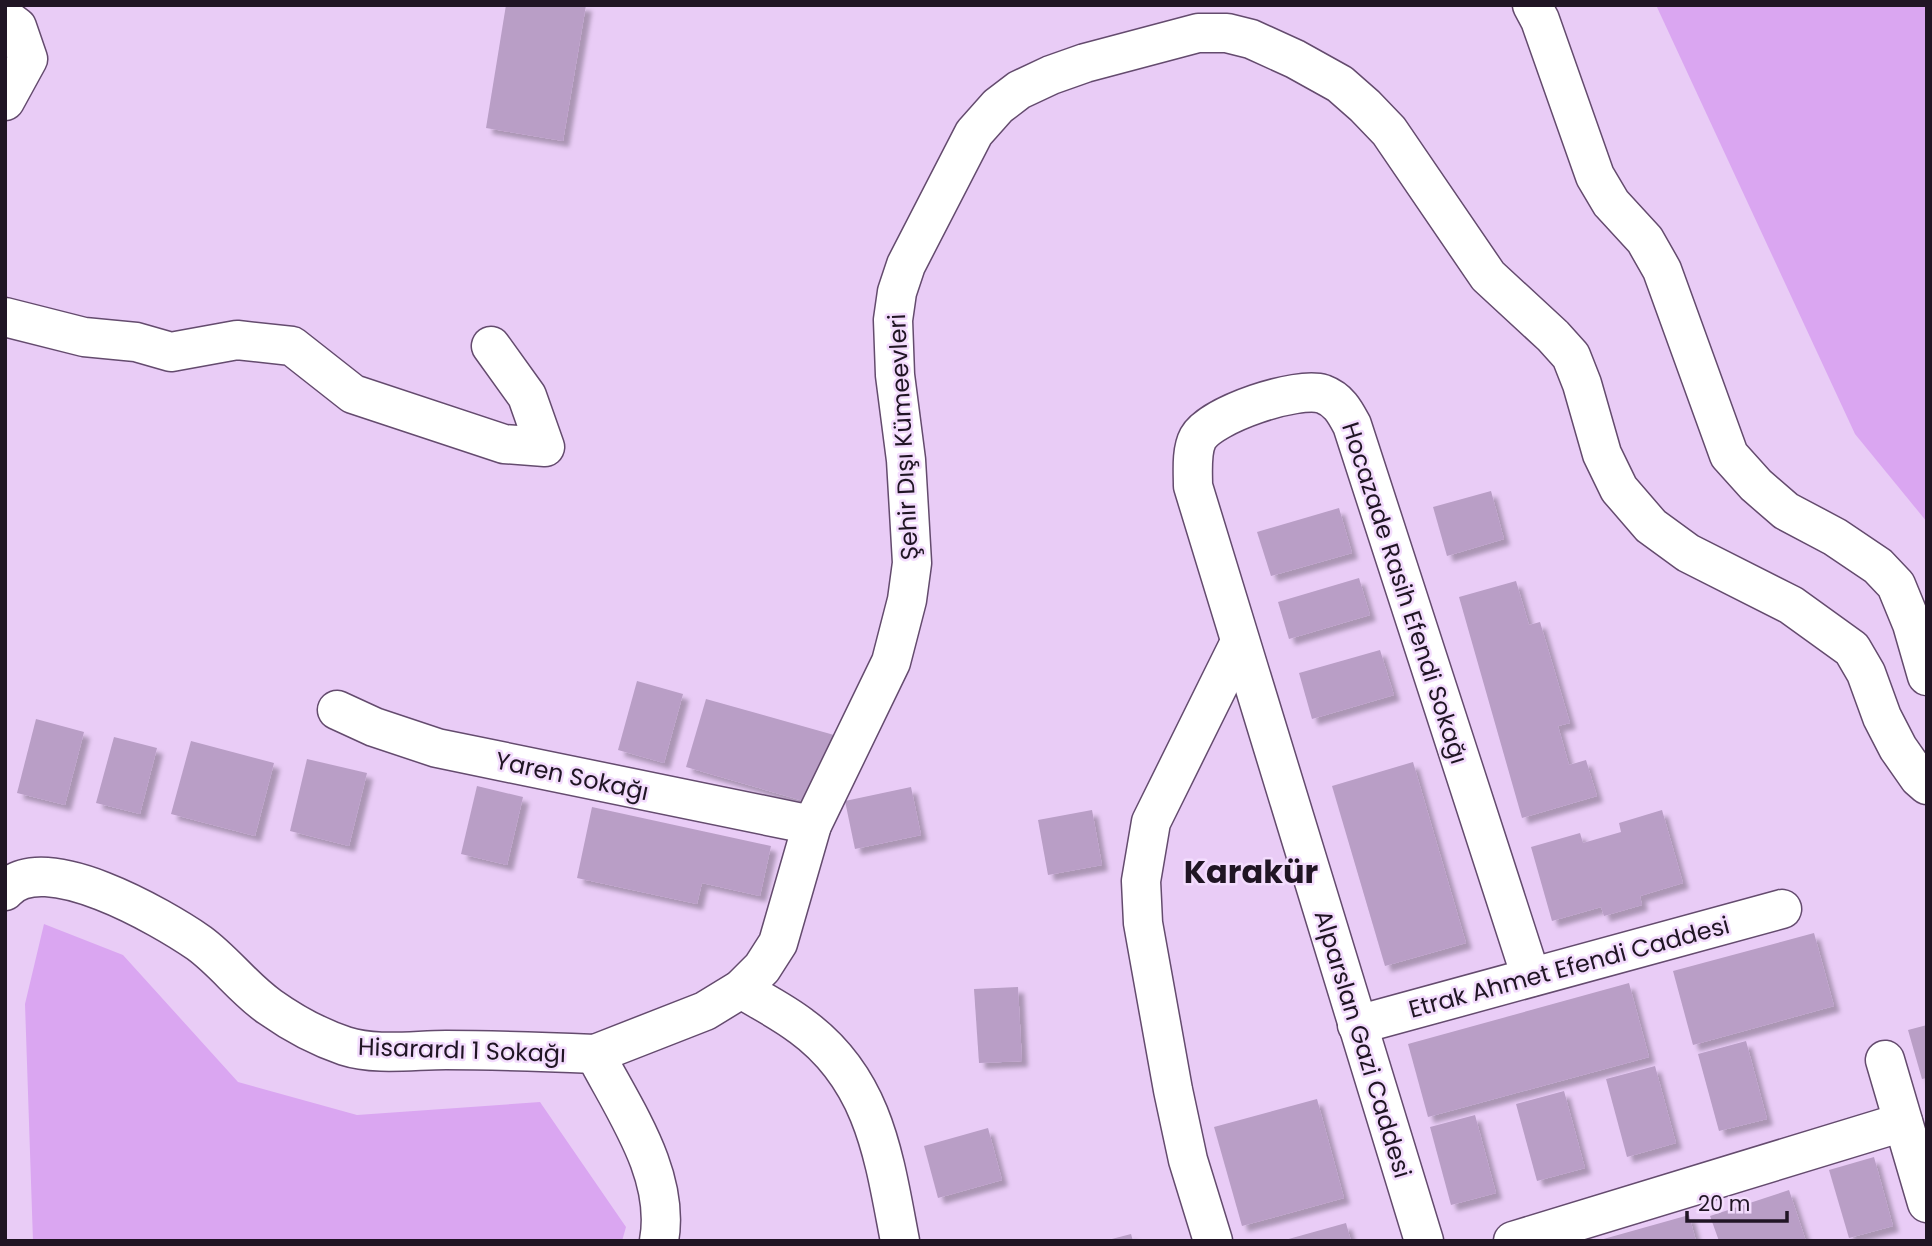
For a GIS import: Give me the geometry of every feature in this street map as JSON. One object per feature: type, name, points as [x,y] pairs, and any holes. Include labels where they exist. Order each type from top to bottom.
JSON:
[{"type":"street","points":[[1532,5],[1540,20],[1595,176],[1611,203],[1645,240],[1662,270],[1729,455],[1756,485],[1786,511],[1878,566],[1896,585],[1912,624],[1927,676]]},
{"type":"street","points":[[5,18],[17,27],[28,59],[5,101]]},
{"type":"street","name":"Şehir Dışı Kümeevleri","points":[[596,1054],[705,1011],[741,989],[762,968],[778,943],[812,825],[891,662],[907,600],[912,563],[906,460],[895,375],[893,320],[906,265],[974,133],[998,106],[1019,90],[1073,67],[1198,33],[1227,33],[1251,39],[1340,84],[1365,106],[1389,131],[1488,276],[1553,335],[1571,356],[1602,454],[1619,489],[1651,526],[1688,553],[1791,605],[1852,649],[1866,673],[1882,717],[1898,748],[1927,785]]},
{"type":"street","points":[[5,317],[84,337],[136,342],[172,352],[237,340],[292,346],[353,394],[504,444],[545,447],[527,396],[491,346]]},
{"type":"street","name":"Hocazade Rasih Efendi Sokağı","points":[[1193,486],[1193,458],[1198,438],[1214,422],[1252,405],[1299,394],[1323,394],[1342,406],[1356,438],[1531,977]]},
{"type":"street","name":"Alparslan Gazi Caddesi","points":[[1193,486],[1424,1241]]},
{"type":"street","points":[[1213,1241],[1188,1160],[1173,1090],[1143,923],[1141,881],[1151,822],[1240,642]]},
{"type":"street","name":"Yaren Sokağı","points":[[337,710],[374,727],[437,748],[812,825]]},
{"type":"street","name":"Hisarardı 1 Sokağı","points":[[7,884],[36,878],[64,879],[107,892],[152,914],[200,944],[267,1005],[294,1024],[320,1037],[350,1047],[376,1051],[596,1054]]},
{"type":"street","name":"Etrak Ahmet Efendi Caddesi","points":[[1357,1025],[1782,909]]},
{"type":"street","points":[[741,989],[802,1026],[830,1053],[855,1083],[872,1117],[885,1161],[900,1241]]},
{"type":"street","points":[[596,1054],[655,1172],[661,1206],[659,1241]]},
{"type":"street","points":[[1885,1060],[1927,1203]]},
{"type":"street","points":[[1513,1241],[1903,1122]]},
{"type":"shaded area","points":[[1656,5],[1927,5],[1927,522],[1855,434]]},
{"type":"shaded area","points":[[44,924],[123,955],[238,1082],[357,1115],[540,1102],[626,1227],[622,1241],[33,1241],[25,1004]]},
{"type":"building","points":[[506,5],[586,5],[563,141],[486,128]]},
{"type":"building","points":[[1491,491],[1504,539],[1447,556],[1433,507]]},
{"type":"building","points":[[1339,508],[1352,553],[1271,576],[1257,532]]},
{"type":"building","points":[[1359,578],[1370,615],[1289,639],[1278,602]]},
{"type":"building","points":[[1516,581],[1529,625],[1540,622],[1570,723],[1558,726],[1569,765],[1586,760],[1597,796],[1522,818],[1459,597]]},
{"type":"building","points":[[1380,650],[1394,695],[1312,719],[1299,673]]},
{"type":"building","points":[[637,681],[683,694],[664,763],[618,750]]},
{"type":"building","points":[[706,699],[834,735],[814,804],[686,767]]},
{"type":"building","points":[[36,719],[84,732],[65,805],[17,793]]},
{"type":"building","points":[[114,737],[157,748],[140,814],[96,803]]},
{"type":"building","points":[[191,741],[274,763],[255,836],[171,814]]},
{"type":"building","points":[[307,759],[367,773],[349,846],[290,831]]},
{"type":"building","points":[[1413,762],[1466,943],[1385,966],[1332,786]]},
{"type":"building","points":[[477,786],[523,797],[507,865],[461,854]]},
{"type":"building","points":[[911,787],[921,835],[855,849],[845,801]]},
{"type":"building","points":[[592,807],[771,846],[760,896],[702,883],[697,904],[577,878]]},
{"type":"building","points":[[1092,810],[1102,865],[1048,875],[1038,820]]},
{"type":"building","points":[[1662,810],[1683,883],[1640,896],[1642,905],[1604,916],[1601,907],[1552,921],[1531,847],[1580,833],[1583,843],[1621,832],[1619,823]]},
{"type":"building","points":[[1814,933],[1834,1006],[1693,1045],[1673,971]]},
{"type":"building","points":[[1629,983],[1649,1057],[1428,1117],[1408,1044]]},
{"type":"building","points":[[1018,987],[1022,1061],[979,1063],[974,989]]},
{"type":"building","points":[[1927,1025],[1927,1078],[1922,1079],[1908,1030]]},
{"type":"building","points":[[1746,1041],[1767,1119],[1719,1131],[1698,1054]]},
{"type":"building","points":[[1655,1066],[1676,1143],[1627,1157],[1606,1079]]},
{"type":"building","points":[[1564,1091],[1585,1168],[1537,1181],[1516,1104]]},
{"type":"building","points":[[1317,1099],[1344,1198],[1242,1226],[1214,1127]]},
{"type":"building","points":[[1475,1115],[1496,1193],[1451,1205],[1430,1127]]},
{"type":"building","points":[[988,1128],[1002,1180],[938,1198],[924,1146]]},
{"type":"building","points":[[1874,1157],[1893,1226],[1849,1238],[1829,1170]]},
{"type":"building","points":[[1789,1190],[1806,1241],[1719,1241],[1710,1216]]},
{"type":"building","points":[[1689,1215],[1696,1241],[1600,1241],[1600,1240]]},
{"type":"building","points":[[1346,1223],[1351,1241],[1285,1241],[1285,1240]]},
{"type":"building","points":[[1131,1234],[1133,1241],[1108,1241],[1108,1240]]},
{"type":"district","name":"Karakür","points":[[1251,871]]}]
